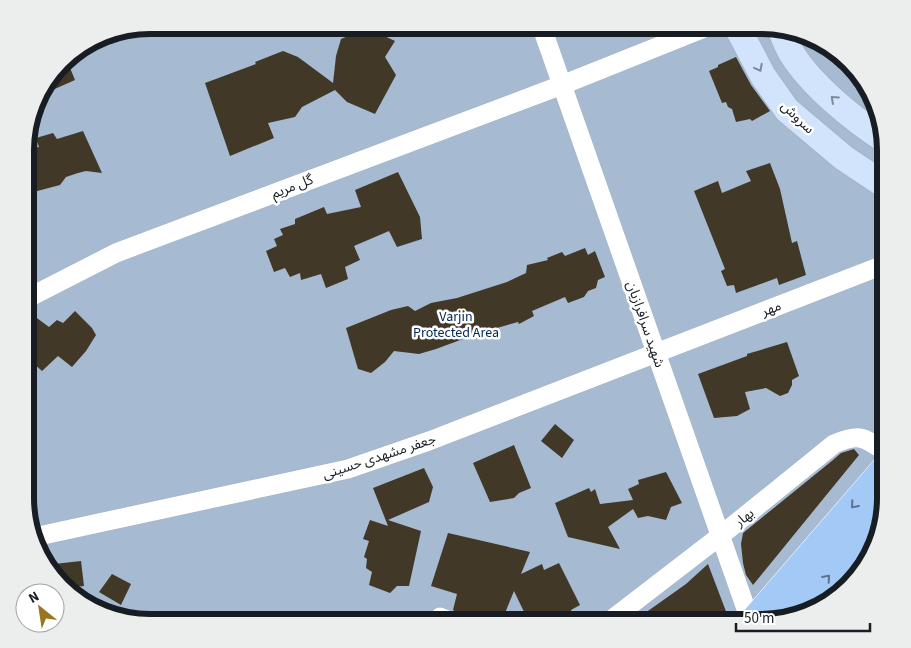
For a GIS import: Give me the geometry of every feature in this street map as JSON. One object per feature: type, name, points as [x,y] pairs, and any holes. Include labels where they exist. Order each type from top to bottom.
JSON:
[{"type":"main road","points":[[760,614],[877,478]]},
{"type":"main road","points":[[803,606],[874,523]]},
{"type":"street","name":"شهید سرافرازیان","points":[[544,34],[749,614]]},
{"type":"street","name":"گل مریم","points":[[34,295],[116,253],[562,85],[690,34]]},
{"type":"street","name":"سروش","points":[[741,34],[763,76],[787,110],[844,158],[877,180]]},
{"type":"street","points":[[783,36],[792,54],[815,83],[874,126]]},
{"type":"street","name":"مهر","points":[[656,352],[877,267]]},
{"type":"street","name":"جعفر مشهدی حسینی","points":[[40,536],[348,469],[429,441],[656,352]]},
{"type":"street","name":"بهار","points":[[618,614],[720,536],[834,444],[852,437],[867,439],[877,446]]},
{"type":"green space","name":"Varjin Protected Area","points":[[150,34],[769,34],[784,36],[806,43],[832,58],[848,73],[862,92],[873,120],[877,142],[877,506],[875,521],[868,543],[853,569],[826,595],[812,602],[784,612],[761,614],[142,614],[105,605],[79,590],[53,563],[40,535],[34,506],[35,135],[43,105],[58,79],[85,53],[120,38]]},
{"type":"building","points":[[353,34],[380,34],[395,41],[385,57],[396,75],[375,114],[347,102],[335,90],[302,107],[295,117],[268,123],[274,138],[230,156],[205,83],[256,64],[255,62],[283,51],[298,57],[333,83],[336,56],[341,39]]},
{"type":"building","points":[[736,57],[751,85],[770,111],[752,121],[750,119],[736,122],[732,109],[728,107],[726,102],[722,103],[709,71]]},
{"type":"building","points":[[69,67],[75,80],[50,91]]},
{"type":"building","points":[[83,131],[102,173],[86,171],[78,173],[66,177],[60,185],[34,192],[34,148],[39,147],[36,138],[53,133],[57,139]]},
{"type":"building","points":[[770,163],[780,189],[792,243],[797,241],[806,275],[779,285],[777,278],[736,293],[734,285],[727,286],[721,271],[725,269],[694,191],[718,181],[722,193],[751,181],[746,171]]},
{"type":"building","points":[[398,172],[420,217],[422,239],[397,247],[389,231],[354,246],[360,260],[345,267],[348,279],[326,288],[321,274],[301,280],[300,273],[290,277],[285,268],[274,272],[266,251],[277,246],[274,239],[283,235],[280,229],[295,224],[295,219],[324,207],[327,214],[361,207],[355,190]]},
{"type":"building","points":[[585,248],[588,255],[595,251],[605,277],[598,280],[596,288],[588,291],[584,297],[568,303],[565,297],[532,311],[534,316],[519,324],[518,322],[462,338],[419,354],[394,351],[385,362],[371,373],[358,369],[346,328],[391,310],[408,306],[415,311],[431,303],[457,298],[507,282],[526,273],[527,265],[548,260],[547,258],[562,252],[565,256]]},
{"type":"building","points":[[75,311],[92,328],[96,335],[86,351],[72,367],[58,356],[42,371],[34,364],[34,335],[36,333],[34,331],[34,316],[49,327],[57,320],[63,323]]},
{"type":"building","points":[[787,342],[799,376],[792,380],[788,393],[780,396],[766,388],[745,392],[750,409],[737,416],[714,418],[698,374],[747,356],[747,354]]},
{"type":"building","points":[[555,424],[574,440],[562,458],[541,441]]},
{"type":"building","points":[[514,445],[531,488],[519,493],[514,498],[490,502],[473,463]]},
{"type":"building","points":[[854,449],[859,455],[753,585],[746,575],[743,563],[741,544],[743,533],[841,453]]},
{"type":"building","points":[[424,468],[433,487],[429,502],[388,520],[421,531],[409,586],[397,586],[390,593],[369,585],[372,572],[366,568],[367,559],[364,557],[369,541],[363,539],[370,520],[388,526],[373,488]]},
{"type":"building","points":[[666,472],[682,503],[671,507],[666,520],[648,516],[638,518],[633,509],[608,527],[620,549],[568,537],[555,503],[589,488],[591,492],[595,489],[600,504],[633,500],[628,489],[639,484],[638,480]]},
{"type":"building","points":[[448,533],[530,552],[521,574],[542,564],[544,570],[559,563],[580,605],[571,610],[572,614],[540,614],[539,612],[525,614],[514,591],[505,614],[459,614],[453,610],[457,594],[431,586]]},
{"type":"building","points":[[81,561],[84,586],[76,587],[54,564]]},
{"type":"building","points":[[708,564],[727,614],[644,614],[686,584]]},
{"type":"building","points":[[112,574],[131,584],[121,605],[99,592]]}]
